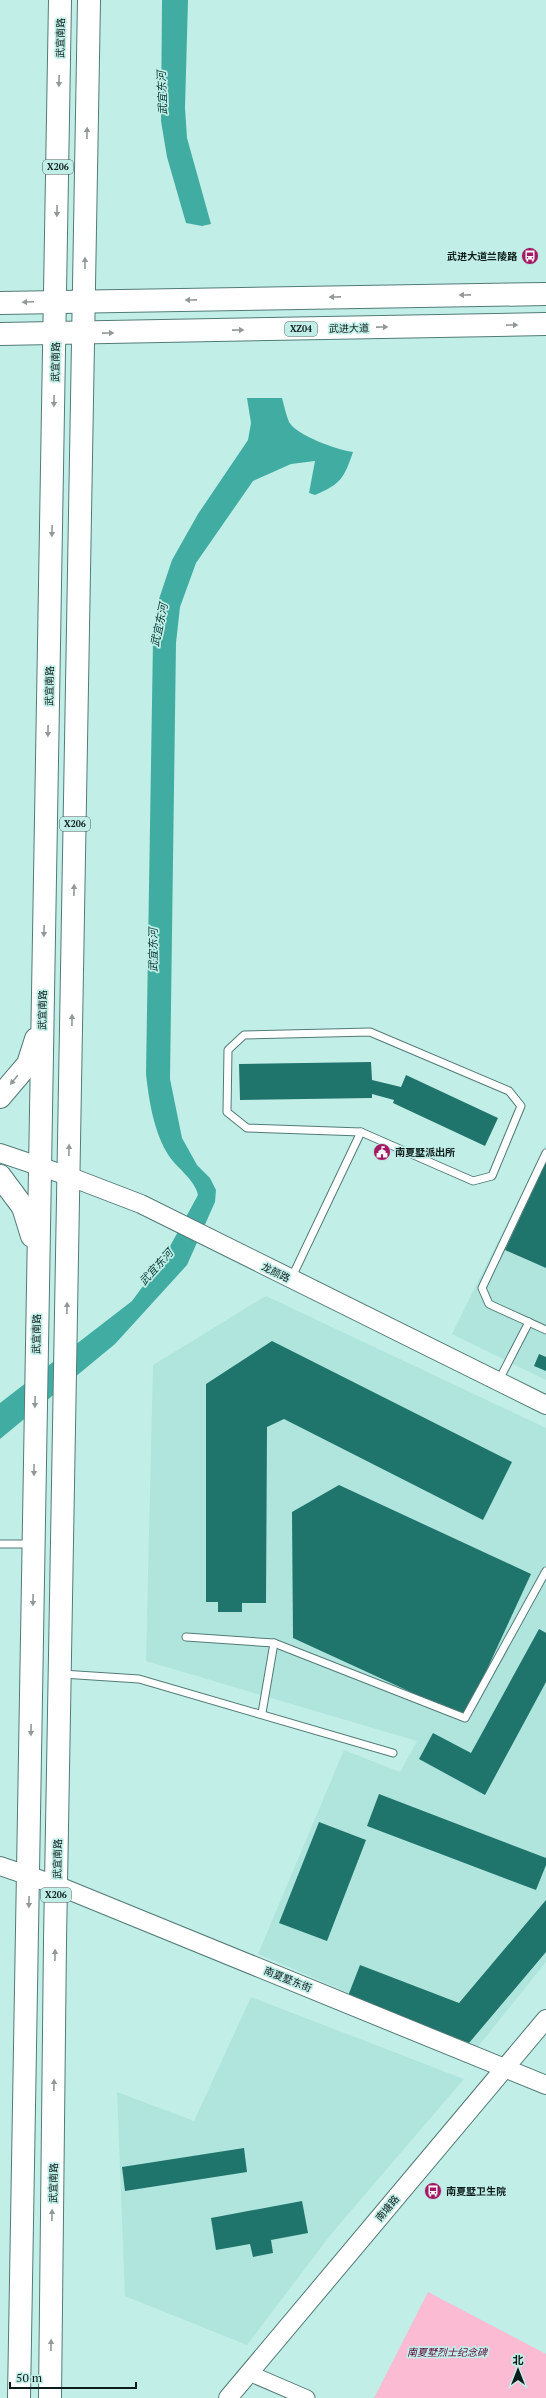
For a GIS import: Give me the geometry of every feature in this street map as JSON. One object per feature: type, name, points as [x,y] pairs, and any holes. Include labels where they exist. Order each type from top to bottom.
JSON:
[{"type":"main road","name":"武宜南路","points":[[34,1544],[39,1166],[56,302],[60,0]]},
{"type":"main road","name":"X206","points":[[68,1176],[85,302],[89,0]]},
{"type":"main road","points":[[0,303],[546,294]]},
{"type":"main road","name":"武进大道","points":[[55,334],[546,324]]},
{"type":"main road","name":"XZ04","points":[[0,334],[55,334]]},
{"type":"main road","points":[[0,1097],[28,1064],[42,1020]]},
{"type":"main road","points":[[0,1176],[23,1207],[38,1255]]},
{"type":"main road","name":"武宜南路","points":[[50,2398],[56,1885],[68,1176]]},
{"type":"main road","name":"X206","points":[[19,2398],[34,1544]]},
{"type":"street","name":"龙颜路","points":[[0,1153],[68,1176],[142,1204],[546,1405]]},
{"type":"street","name":"南夏墅东街","points":[[0,1866],[56,1885],[506,2067],[546,2085]]},
{"type":"street","name":"南塘路","points":[[228,2398],[546,2018]]},
{"type":"street","points":[[249,2373],[307,2398]]},
{"type":"lane","points":[[370,1032],[509,1091],[521,1106],[492,1176],[473,1182],[362,1132],[247,1128],[227,1112],[228,1050],[244,1035],[370,1032]]},
{"type":"lane","points":[[291,1279],[362,1132]]},
{"type":"lane","points":[[546,1153],[482,1288],[489,1304],[546,1330]]},
{"type":"lane","points":[[498,1382],[529,1322]]},
{"type":"lane","points":[[0,1544],[34,1544]]},
{"type":"lane","points":[[186,1637],[274,1642],[465,1718],[546,1571]]},
{"type":"lane","points":[[262,1713],[274,1642]]},
{"type":"lane","points":[[60,1674],[139,1679],[262,1713],[394,1753]]},
{"type":"shaded area","points":[[546,1144],[546,1380],[452,1334]]},
{"type":"shaded area","points":[[266,1296],[546,1428],[546,1962],[477,2048],[258,1954],[344,1750],[400,1772],[417,1741],[146,1661],[153,1365]]},
{"type":"shaded area","points":[[251,1997],[464,2079],[332,2233],[247,2345],[125,2296],[117,2092],[194,2121]]},
{"type":"green space","name":"南夏墅烈士纪念碑","points":[[428,2292],[546,2354],[546,2398],[374,2398]]},
{"type":"water","name":"武宜东河","points":[[162,0],[188,0],[185,108],[187,138],[211,224],[202,226],[186,223],[167,157],[161,121]]},
{"type":"water","name":"武宜东河","points":[[247,398],[282,398],[289,422],[293,427],[318,442],[353,452],[347,468],[340,479],[331,487],[315,495],[309,493],[315,461],[291,464],[253,481],[196,563],[180,607],[176,643],[170,1079],[182,1138],[197,1165],[210,1178],[216,1190],[215,1202],[187,1265],[115,1344],[0,1439],[0,1403],[132,1301],[163,1259],[198,1195],[190,1179],[173,1161],[164,1147],[156,1127],[146,1074],[153,640],[159,599],[172,560],[198,514],[248,440],[251,423]]},
{"type":"building","points":[[371,1062],[372,1080],[401,1087],[406,1075],[498,1118],[485,1146],[393,1103],[394,1100],[372,1094],[372,1098],[240,1100],[239,1064]]},
{"type":"building","points":[[546,1162],[546,1268],[505,1250]]},
{"type":"building","points":[[272,1341],[512,1462],[483,1520],[284,1419],[267,1427],[266,1603],[242,1603],[242,1612],[218,1612],[218,1602],[206,1602],[206,1384]]},
{"type":"building","points":[[539,1354],[546,1357],[546,1371],[534,1366]]},
{"type":"building","points":[[339,1485],[531,1574],[465,1717],[293,1638],[292,1512]]},
{"type":"building","points":[[539,1629],[546,1633],[546,1682],[485,1795],[419,1759],[433,1733],[471,1753]]},
{"type":"building","points":[[379,1794],[546,1858],[546,1865],[536,1890],[367,1826]]},
{"type":"building","points":[[319,1822],[366,1840],[327,1941],[279,1923]]},
{"type":"building","points":[[546,1900],[546,1952],[469,2043],[348,1996],[360,1965],[459,2003]]},
{"type":"building","points":[[244,2148],[247,2172],[125,2191],[122,2167]]},
{"type":"building","points":[[302,2201],[308,2233],[271,2240],[273,2253],[253,2257],[250,2244],[216,2250],[211,2218]]},
{"type":"place","name":"武进大道兰陵路","points":[[530,256]]},
{"type":"place","name":"南夏墅派出所","points":[[382,1152]]},
{"type":"place","name":"南夏墅卫生院","points":[[433,2191]]}]
